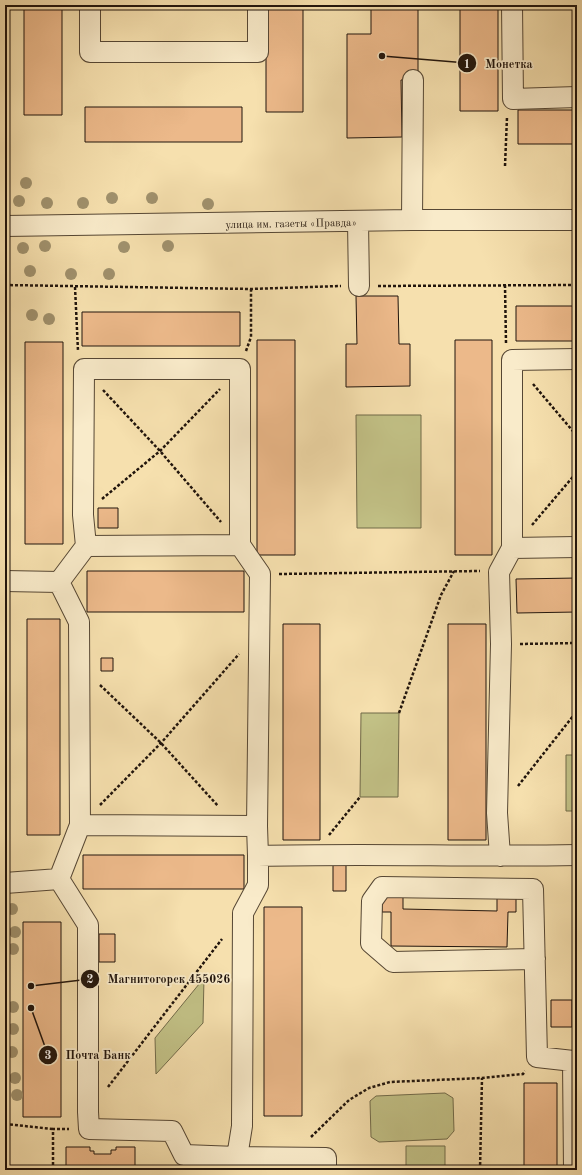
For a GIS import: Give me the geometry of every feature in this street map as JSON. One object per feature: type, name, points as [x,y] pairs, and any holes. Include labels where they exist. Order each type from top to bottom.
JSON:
[{"type":"street","points":[[90,5],[90,52],[258,52],[258,5]]},
{"type":"street","points":[[512,5],[513,99],[577,97]]},
{"type":"street","points":[[412,220],[413,80]]},
{"type":"street","name":"улица им. газеты «Правда»","points":[[5,226],[358,222],[412,220],[577,220]]},
{"type":"street","points":[[358,222],[359,286]]},
{"type":"street","points":[[500,856],[497,813],[501,644],[498,572],[512,548],[512,360],[577,359]]},
{"type":"street","points":[[59,582],[86,546],[83,515],[84,369],[240,369],[240,545],[260,574],[257,826],[258,885],[243,913],[242,1126],[237,1164]]},
{"type":"street","points":[[86,546],[240,545]]},
{"type":"street","points":[[512,548],[577,547]]},
{"type":"street","points":[[5,580],[59,582]]},
{"type":"street","points":[[59,582],[79,622],[80,667],[80,825],[59,879]]},
{"type":"street","points":[[80,825],[257,826]]},
{"type":"street","points":[[258,856],[313,854],[500,856],[577,855]]},
{"type":"street","points":[[5,883],[59,879]]},
{"type":"street","points":[[59,879],[88,925],[89,1129],[172,1131],[184,1154],[237,1164],[290,1158],[326,1158],[326,1170]]},
{"type":"street","points":[[535,959],[393,962],[370,943],[372,901],[382,887],[533,889],[535,959],[537,1057],[575,1061],[574,1170]]},
{"type":"path","points":[[505,166],[507,107],[513,99]]},
{"type":"path","points":[[5,285],[251,289],[359,286],[577,285]]},
{"type":"path","points":[[75,286],[78,349],[84,369],[160,451],[240,545]]},
{"type":"path","points":[[83,515],[160,451],[240,369],[251,337],[251,289]]},
{"type":"path","points":[[512,548],[577,472]]},
{"type":"path","points":[[399,713],[441,595],[454,571]]},
{"type":"path","points":[[260,574],[454,571],[498,572]]},
{"type":"path","points":[[80,825],[161,743],[259,632]]},
{"type":"path","points":[[501,644],[577,643]]},
{"type":"path","points":[[80,667],[161,743],[235,826]]},
{"type":"path","points":[[516,789],[577,711]]},
{"type":"path","points":[[313,854],[360,797]]},
{"type":"path","points":[[107,1088],[223,938]]},
{"type":"path","points":[[290,1158],[349,1100],[369,1088],[390,1082],[482,1078],[523,1074],[537,1057]]},
{"type":"path","points":[[480,1170],[482,1078]]},
{"type":"path","points":[[5,1124],[53,1129],[89,1129]]},
{"type":"path","points":[[52,1170],[53,1129]]},
{"type":"shaded area","points":[[356,415],[421,415],[421,528],[357,528]]},
{"type":"shaded area","points":[[361,713],[399,713],[398,797],[360,797]]},
{"type":"shaded area","points":[[566,755],[577,755],[577,811],[566,811]]},
{"type":"shaded area","points":[[204,978],[203,1023],[156,1074],[155,1038]]},
{"type":"shaded area","points":[[445,1093],[453,1098],[454,1131],[447,1139],[379,1142],[371,1137],[370,1101],[376,1096]]},
{"type":"shaded area","points":[[406,1146],[445,1146],[445,1170],[406,1170]]},
{"type":"building","points":[[24,5],[62,5],[62,115],[24,115]]},
{"type":"building","points":[[266,5],[303,5],[303,112],[266,112]]},
{"type":"building","points":[[371,5],[418,5],[418,79],[401,80],[402,137],[347,138],[347,34],[371,34]]},
{"type":"building","points":[[460,5],[498,5],[498,111],[460,111]]},
{"type":"building","points":[[85,107],[242,107],[242,142],[85,142]]},
{"type":"building","points":[[518,110],[577,110],[577,144],[518,144]]},
{"type":"building","points":[[356,296],[398,296],[399,344],[410,344],[410,386],[346,387],[346,344],[357,344]]},
{"type":"building","points":[[516,306],[577,306],[577,341],[516,341]]},
{"type":"building","points":[[82,312],[240,312],[240,346],[82,346]]},
{"type":"building","points":[[257,340],[295,340],[295,555],[257,555]]},
{"type":"building","points":[[455,340],[492,340],[492,555],[455,555]]},
{"type":"building","points":[[25,342],[63,342],[63,544],[25,544]]},
{"type":"building","points":[[98,508],[118,508],[118,528],[98,528]]},
{"type":"building","points":[[87,571],[244,571],[244,612],[87,612]]},
{"type":"building","points":[[577,578],[577,612],[517,613],[516,579]]},
{"type":"building","points":[[27,619],[60,619],[60,835],[27,835]]},
{"type":"building","points":[[283,624],[320,624],[320,840],[283,840]]},
{"type":"building","points":[[448,624],[486,624],[486,840],[448,840]]},
{"type":"building","points":[[101,658],[113,658],[113,671],[101,671]]},
{"type":"building","points":[[83,855],[244,855],[244,889],[83,889]]},
{"type":"building","points":[[333,862],[346,862],[346,891],[333,891]]},
{"type":"building","points":[[382,892],[403,892],[403,909],[497,911],[497,893],[516,893],[516,912],[508,912],[507,947],[391,946],[391,912],[382,912]]},
{"type":"building","points":[[264,907],[302,907],[302,1116],[264,1116]]},
{"type":"building","points":[[23,922],[61,922],[61,1117],[23,1117]]},
{"type":"building","points":[[99,934],[115,934],[115,962],[99,962]]},
{"type":"building","points":[[551,1000],[572,1000],[572,1027],[551,1027]]},
{"type":"building","points":[[524,1083],[557,1083],[557,1170],[524,1170]]},
{"type":"building","points":[[66,1147],[90,1147],[90,1151],[94,1151],[94,1154],[111,1154],[111,1150],[116,1150],[116,1147],[135,1147],[135,1170],[66,1170]]},
{"type":"place","name":"Монетка","points":[[382,56]]},
{"type":"place","name":"Магнитогорск 455026","points":[[31,986]]},
{"type":"place","name":"Почта Банк","points":[[31,1008]]}]
